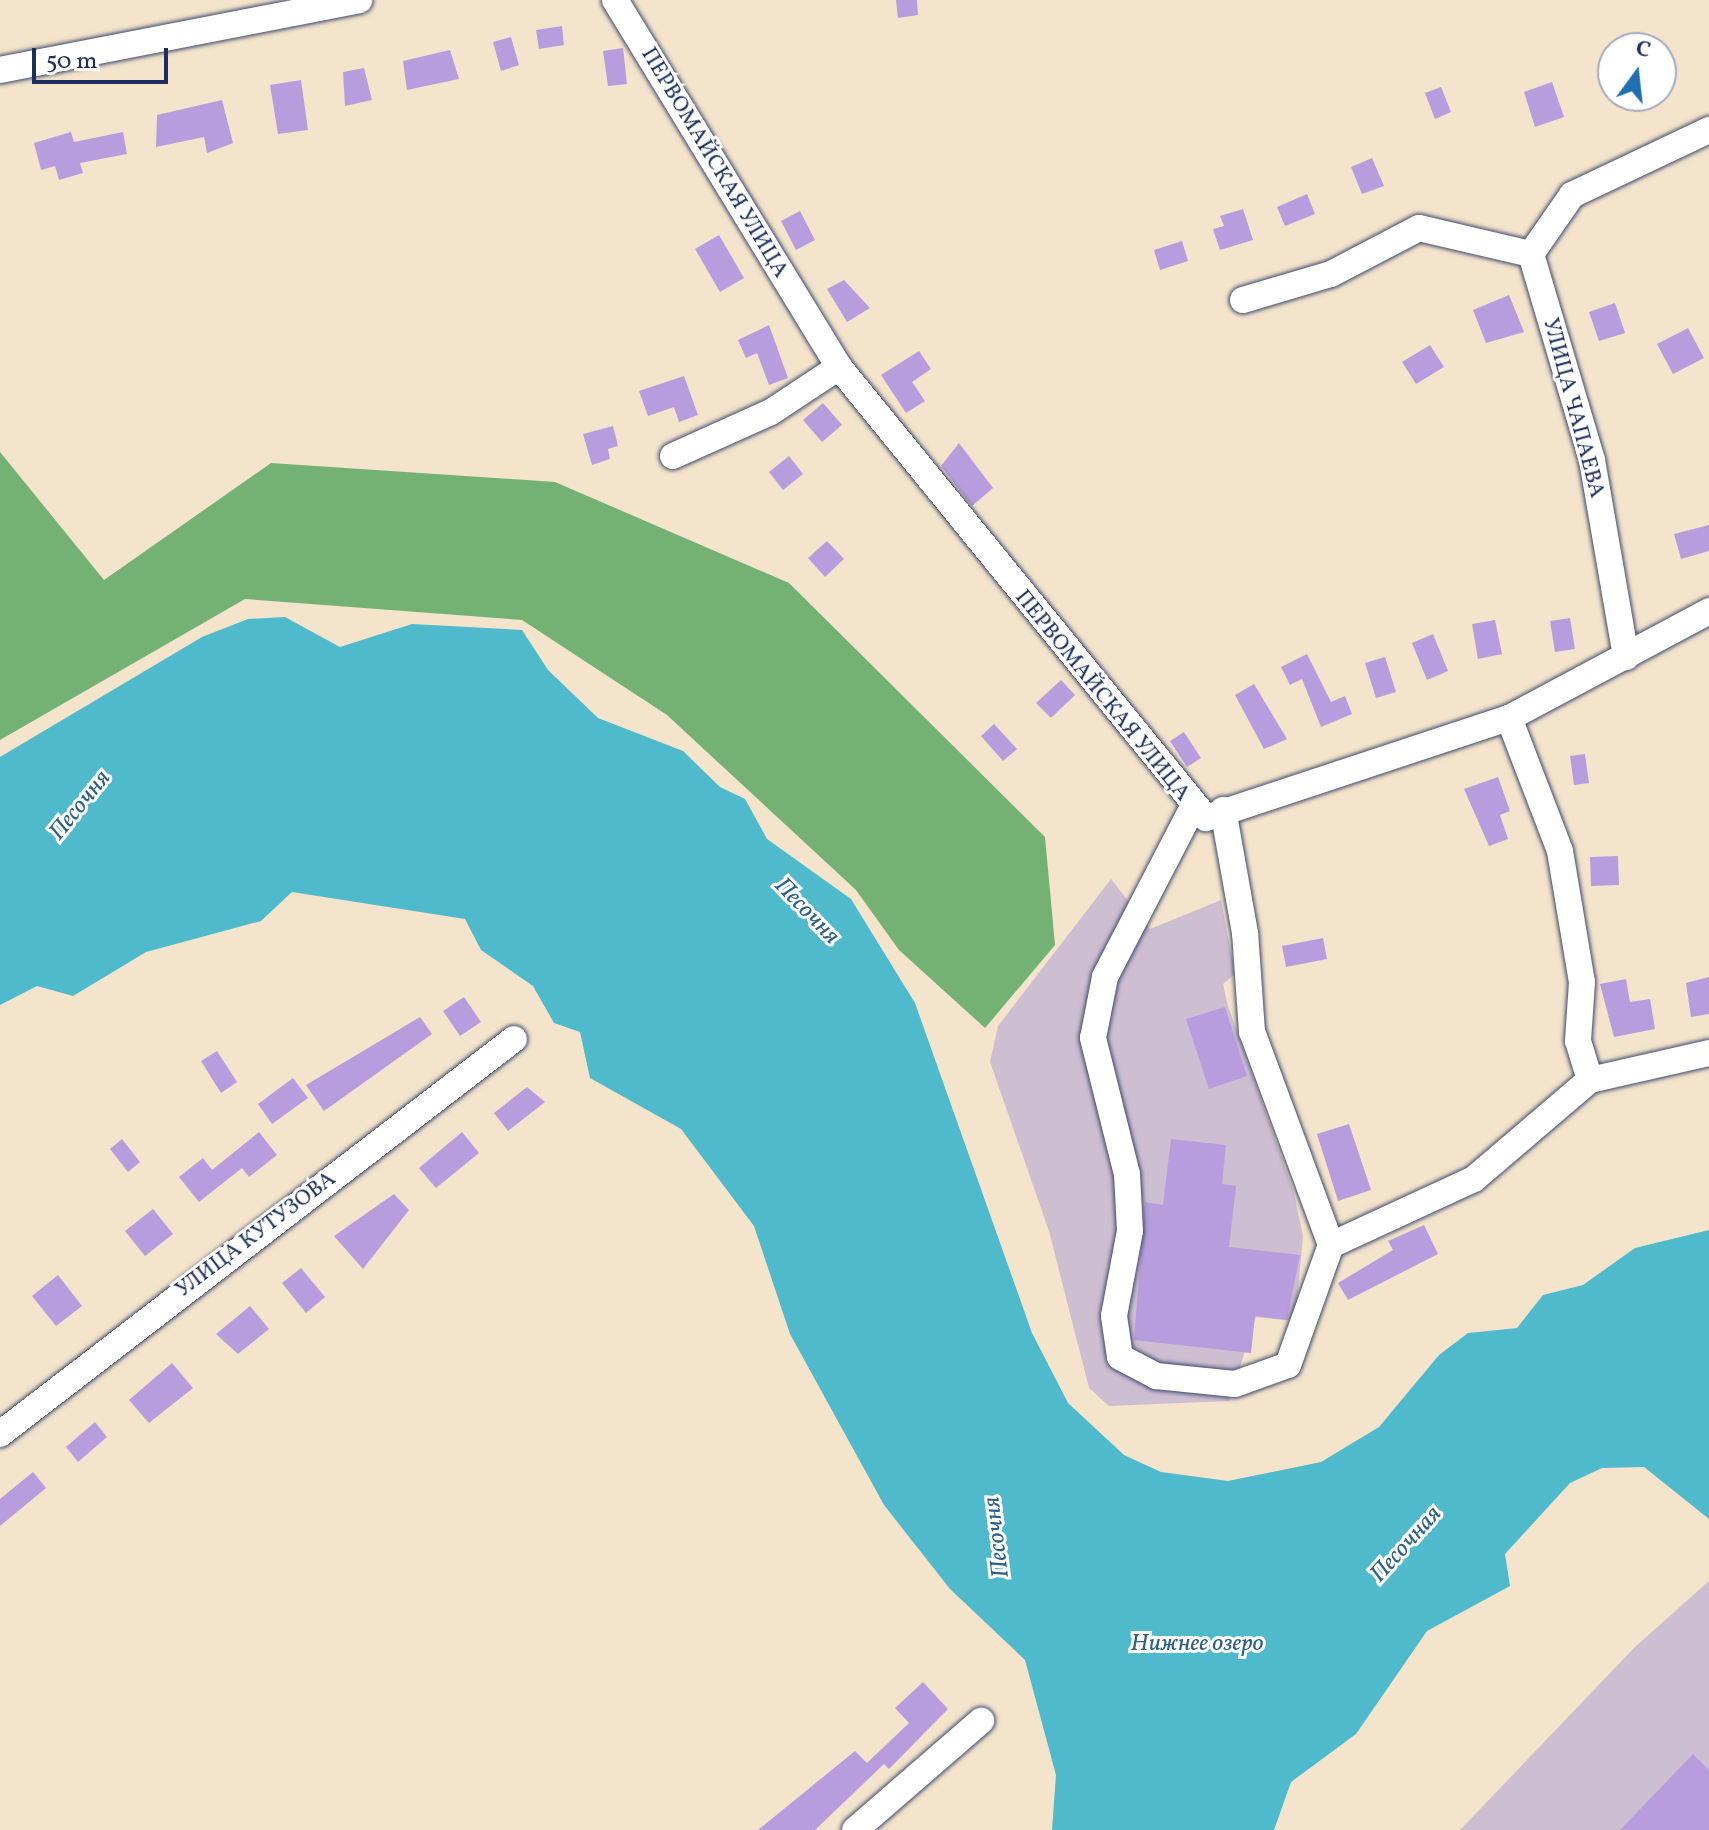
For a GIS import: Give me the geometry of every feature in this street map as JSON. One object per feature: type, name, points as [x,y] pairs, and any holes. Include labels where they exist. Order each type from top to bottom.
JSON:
[{"type":"street","points":[[0,70],[359,0]]},
{"type":"street","name":"ПЕРВОМАЙСКАЯ УЛИЦА","points":[[615,0],[839,367],[1192,809],[1206,818],[1509,718],[1709,611]]},
{"type":"street","points":[[1243,300],[1331,274],[1419,228],[1531,254],[1572,195],[1709,130]]},
{"type":"street","name":"УЛИЦА ЧАПАЕВА","points":[[1531,254],[1592,460],[1626,657]]},
{"type":"street","points":[[673,456],[771,412],[839,367]]},
{"type":"street","points":[[1509,718],[1560,851],[1582,982],[1578,1041],[1590,1080]]},
{"type":"street","points":[[1192,809],[1105,977],[1093,1038],[1127,1174],[1130,1231],[1114,1316],[1120,1357],[1156,1376],[1235,1384],[1288,1365],[1331,1245],[1252,1032],[1245,933],[1223,810]]},
{"type":"street","name":"УЛИЦА КУТУЗОВА","points":[[0,1434],[514,1039]]},
{"type":"street","points":[[1331,1245],[1474,1179],[1590,1080],[1709,1053]]},
{"type":"street","points":[[855,1830],[981,1721]]},
{"type":"shaded area","points":[[1111,879],[1150,929],[1221,900],[1235,974],[1223,984],[1228,1006],[1294,1193],[1303,1236],[1295,1321],[1256,1317],[1229,1401],[1109,1406],[1089,1388],[1049,1231],[990,1062],[998,1026]]},
{"type":"shaded area","points":[[1709,1581],[1709,1830],[1460,1830],[1635,1647]]},
{"type":"green space","points":[[0,452],[104,580],[271,463],[555,482],[789,583],[1045,837],[1055,945],[985,1028],[899,950],[856,890],[667,715],[522,620],[245,599],[0,740]]},
{"type":"water","name":"Нижнее озеро","points":[[285,617],[340,647],[412,624],[522,630],[548,670],[598,718],[683,751],[720,787],[745,799],[767,839],[851,899],[915,1003],[1032,1333],[1068,1403],[1124,1455],[1161,1472],[1228,1481],[1321,1462],[1379,1427],[1439,1355],[1468,1333],[1517,1328],[1543,1295],[1583,1285],[1635,1248],[1709,1230],[1709,1519],[1644,1467],[1602,1468],[1570,1483],[1505,1554],[1510,1586],[1427,1631],[1356,1734],[1291,1782],[1274,1830],[1052,1830],[1056,1775],[1025,1660],[950,1589],[884,1505],[790,1334],[754,1226],[681,1129],[590,1078],[580,1032],[554,1023],[533,986],[481,950],[465,919],[292,892],[261,921],[146,952],[73,996],[37,986],[0,1005],[0,757],[202,637],[248,619]]},
{"type":"building","points":[[896,0],[917,0],[918,15],[898,18]]},
{"type":"building","points":[[562,26],[564,45],[539,49],[536,30]]},
{"type":"building","points":[[511,37],[519,65],[501,71],[493,42]]},
{"type":"building","points":[[623,48],[627,84],[608,86],[603,51]]},
{"type":"building","points":[[450,50],[459,79],[407,90],[403,61]]},
{"type":"building","points":[[364,68],[372,100],[345,106],[343,72]]},
{"type":"building","points":[[301,80],[308,130],[278,134],[270,85]]},
{"type":"building","points":[[1552,82],[1564,117],[1535,127],[1524,92]]},
{"type":"building","points":[[1441,87],[1451,112],[1435,119],[1425,93]]},
{"type":"building","points":[[222,100],[233,143],[207,153],[204,137],[156,147],[157,115]]},
{"type":"building","points":[[71,132],[74,142],[123,132],[127,154],[80,163],[83,173],[59,180],[55,166],[41,170],[34,143]]},
{"type":"building","points":[[1372,158],[1384,186],[1362,194],[1351,167]]},
{"type":"building","points":[[1307,194],[1315,214],[1285,226],[1277,207]]},
{"type":"building","points":[[1243,209],[1253,240],[1220,250],[1213,229],[1224,226],[1220,216]]},
{"type":"building","points":[[800,211],[815,240],[796,250],[781,221]]},
{"type":"building","points":[[719,235],[744,278],[720,292],[695,249]]},
{"type":"building","points":[[1182,241],[1188,261],[1160,270],[1154,250]]},
{"type":"building","points":[[844,280],[870,308],[847,322],[827,289]]},
{"type":"building","points":[[1509,295],[1524,332],[1486,343],[1473,310]]},
{"type":"building","points":[[1615,303],[1625,333],[1599,341],[1589,312]]},
{"type":"building","points":[[769,325],[788,378],[769,385],[757,353],[746,358],[738,340]]},
{"type":"building","points":[[1688,328],[1704,358],[1673,374],[1657,344]]},
{"type":"building","points":[[1430,345],[1444,367],[1416,384],[1402,362]]},
{"type":"building","points":[[919,351],[931,369],[912,382],[925,401],[906,413],[881,375]]},
{"type":"building","points":[[684,376],[698,415],[679,422],[674,407],[648,416],[639,391]]},
{"type":"building","points":[[823,403],[842,425],[822,442],[803,420]]},
{"type":"building","points":[[613,426],[618,446],[608,449],[610,459],[592,465],[583,434]]},
{"type":"building","points":[[959,443],[993,488],[972,506],[941,466]]},
{"type":"building","points":[[789,456],[803,474],[783,490],[769,472]]},
{"type":"building","points":[[1709,525],[1709,551],[1681,559],[1674,534]]},
{"type":"building","points":[[827,541],[844,559],[825,577],[808,558]]},
{"type":"building","points":[[1570,618],[1575,649],[1555,652],[1550,621]]},
{"type":"building","points":[[1495,620],[1502,654],[1478,659],[1472,624]]},
{"type":"building","points":[[1433,634],[1448,671],[1427,680],[1412,643]]},
{"type":"building","points":[[1307,654],[1331,702],[1345,696],[1352,714],[1321,727],[1302,679],[1290,685],[1281,667]]},
{"type":"building","points":[[1385,657],[1396,692],[1376,698],[1365,663]]},
{"type":"building","points":[[1061,680],[1075,695],[1051,718],[1036,703]]},
{"type":"building","points":[[1254,684],[1287,739],[1264,749],[1235,695]]},
{"type":"building","points":[[994,724],[1017,749],[1003,761],[981,736]]},
{"type":"building","points":[[1184,732],[1201,758],[1187,767],[1170,741]]},
{"type":"building","points":[[1585,754],[1589,783],[1574,785],[1570,756]]},
{"type":"building","points":[[1498,777],[1510,811],[1500,815],[1508,839],[1489,846],[1464,789]]},
{"type":"building","points":[[1618,856],[1619,885],[1591,886],[1590,857]]},
{"type":"building","points":[[1323,938],[1327,959],[1286,967],[1282,946]]},
{"type":"building","points":[[1709,977],[1709,1014],[1691,1017],[1686,983]]},
{"type":"building","points":[[1626,979],[1630,1002],[1650,999],[1655,1029],[1614,1037],[1600,984]]},
{"type":"building","points":[[464,997],[481,1022],[460,1036],[443,1011]]},
{"type":"building","points":[[1225,1007],[1247,1076],[1209,1089],[1186,1019]]},
{"type":"building","points":[[420,1017],[432,1034],[324,1111],[306,1085]]},
{"type":"building","points":[[217,1051],[237,1082],[221,1093],[201,1061]]},
{"type":"building","points":[[293,1078],[308,1098],[272,1124],[258,1104]]},
{"type":"building","points":[[527,1087],[545,1102],[508,1131],[494,1113]]},
{"type":"building","points":[[1349,1124],[1371,1190],[1338,1201],[1317,1134]]},
{"type":"building","points":[[259,1132],[277,1155],[249,1177],[242,1168],[199,1202],[179,1177],[203,1158],[212,1170]]},
{"type":"building","points":[[462,1132],[479,1153],[436,1188],[419,1168]]},
{"type":"building","points":[[122,1139],[140,1162],[128,1172],[110,1149]]},
{"type":"building","points":[[1171,1139],[1226,1145],[1222,1184],[1236,1186],[1229,1247],[1300,1255],[1287,1320],[1255,1316],[1251,1353],[1134,1340],[1145,1202],[1163,1205]]},
{"type":"building","points":[[394,1194],[409,1210],[363,1269],[334,1236]]},
{"type":"building","points":[[153,1209],[173,1234],[145,1256],[125,1231]]},
{"type":"building","points":[[1424,1225],[1438,1254],[1348,1300],[1338,1283],[1393,1250],[1388,1241]]},
{"type":"building","points":[[301,1268],[325,1297],[306,1313],[282,1283]]},
{"type":"building","points":[[58,1275],[82,1306],[56,1326],[32,1296]]},
{"type":"building","points":[[250,1306],[269,1329],[238,1354],[216,1334]]},
{"type":"building","points":[[172,1363],[193,1388],[149,1423],[129,1400]]},
{"type":"building","points":[[95,1422],[107,1437],[78,1462],[66,1447]]},
{"type":"building","points":[[33,1472],[46,1488],[0,1526],[0,1499]]},
{"type":"building","points":[[923,1682],[948,1709],[889,1769],[884,1764],[815,1830],[758,1830],[855,1751],[867,1763],[909,1723],[895,1708]]},
{"type":"building","points":[[1693,1754],[1709,1770],[1709,1830],[1620,1830]]},
{"type":"water label","name":"Песочня","points":[[81,806]]},
{"type":"water label","name":"Песочня","points":[[806,912]]},
{"type":"water label","name":"Песочня","points":[[998,1537]]},
{"type":"water label","name":"Песочная","points":[[1407,1545]]}]
